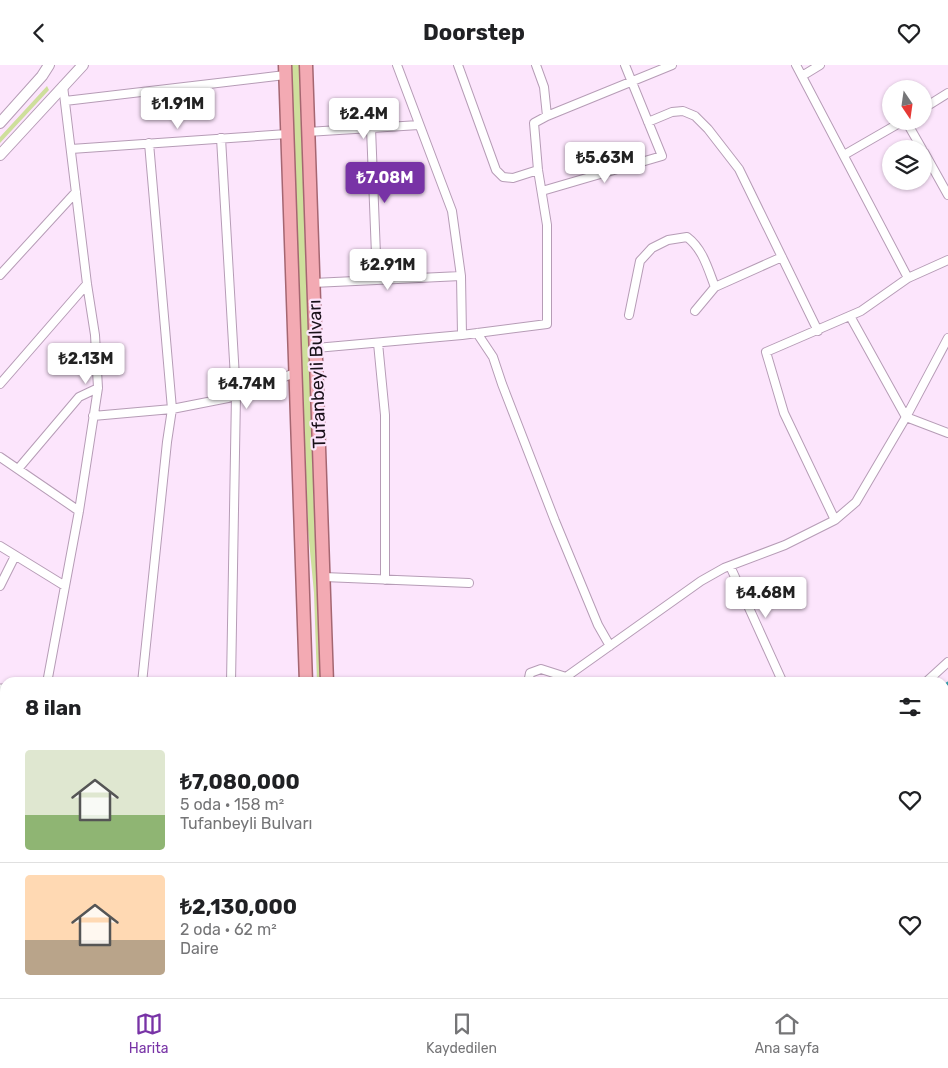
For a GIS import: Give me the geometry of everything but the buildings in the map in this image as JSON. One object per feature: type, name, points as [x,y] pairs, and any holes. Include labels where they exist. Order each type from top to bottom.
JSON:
[{"type":"highway","name":"Tufanbeyli Bulvarı","points":[[306,65],[327,677]]},
{"type":"highway","name":"Tufanbeyli Bulvarı","points":[[285,70],[306,677]]},
{"type":"main road","points":[[0,123],[42,76],[49,65]]},
{"type":"main road","points":[[0,155],[83,65]]},
{"type":"street","points":[[397,65],[452,211],[461,277],[462,335]]},
{"type":"street","points":[[458,65],[496,170],[503,177],[513,177],[538,170]]},
{"type":"street","points":[[536,65],[544,87],[546,116]]},
{"type":"street","points":[[542,191],[662,156],[625,65]]},
{"type":"street","points":[[316,348],[462,335],[547,324],[547,225],[538,170],[534,123],[546,116],[672,65]]},
{"type":"street","points":[[796,65],[908,278]]},
{"type":"street","points":[[802,76],[820,65]]},
{"type":"street","points":[[65,101],[285,70]]},
{"type":"street","points":[[49,677],[79,511],[98,388],[95,335],[63,86]]},
{"type":"street","points":[[932,103],[948,93]]},
{"type":"street","points":[[648,122],[672,112],[683,111],[694,116],[708,129],[739,169],[818,331]]},
{"type":"street","points":[[307,132],[419,125]]},
{"type":"street","points":[[371,128],[378,280]]},
{"type":"street","points":[[844,155],[889,130]]},
{"type":"street","points":[[70,149],[287,133]]},
{"type":"street","points":[[220,138],[236,395],[231,677]]},
{"type":"street","points":[[143,677],[172,409],[149,143]]},
{"type":"street","points":[[932,165],[947,190]]},
{"type":"street","points":[[0,275],[76,192]]},
{"type":"street","points":[[629,315],[640,261],[652,248],[668,241],[687,237],[696,244],[704,258],[715,287]]},
{"type":"street","points":[[695,311],[715,287],[782,257]]},
{"type":"street","points":[[835,520],[784,413],[766,352],[861,311],[908,278],[948,261]]},
{"type":"street","points":[[313,283],[461,277]]},
{"type":"street","points":[[0,384],[87,284]]},
{"type":"street","points":[[850,316],[906,417],[948,433]]},
{"type":"street","points":[[477,333],[493,357],[555,521],[598,625],[610,646]]},
{"type":"street","points":[[529,677],[530,673],[541,669],[566,677],[701,581],[730,566],[785,545],[835,520],[856,502],[906,417],[948,338]]},
{"type":"street","points":[[378,343],[385,415],[386,580]]},
{"type":"street","points":[[94,416],[172,409],[236,395],[295,373]]},
{"type":"street","points":[[18,469],[79,397],[98,388]]},
{"type":"street","points":[[0,457],[79,511]]},
{"type":"street","points":[[0,546],[65,586]]},
{"type":"street","points":[[0,586],[15,556]]},
{"type":"street","points":[[730,566],[780,677]]},
{"type":"street","points":[[324,577],[469,583]]},
{"type":"street","points":[[932,677],[948,662]]},
{"type":"green space","points":[[291,65],[299,65],[320,677],[317,677],[314,593],[308,530]]},
{"type":"green space","points":[[47,86],[49,90],[0,143],[0,137]]}]
